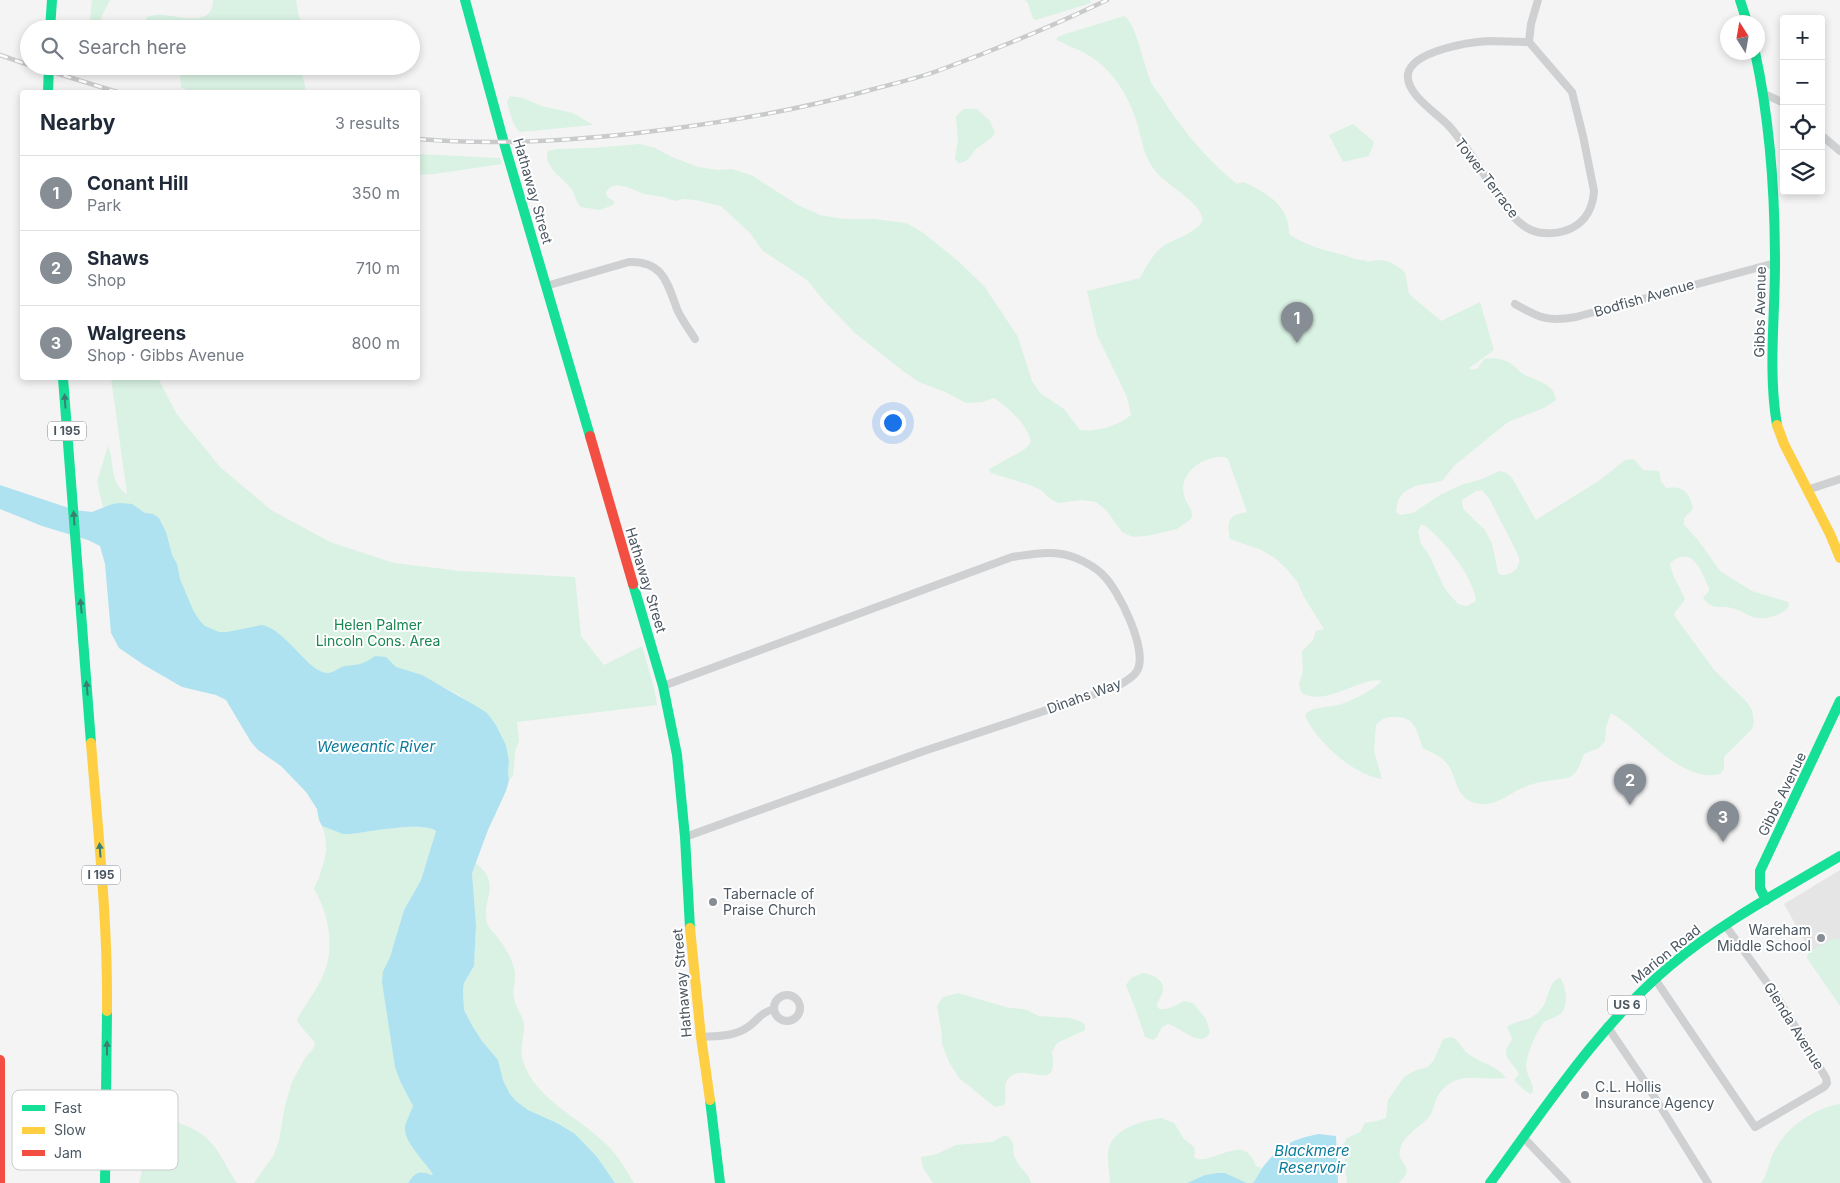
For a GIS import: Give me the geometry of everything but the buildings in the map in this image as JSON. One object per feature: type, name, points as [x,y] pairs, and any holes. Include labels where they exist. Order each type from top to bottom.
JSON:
[{"type":"main road","points":[[51,20],[52,0]]},
{"type":"main road","name":"Hathaway Street","points":[[465,0],[504,143],[663,686],[677,755],[700,1037],[720,1183]]},
{"type":"main road","points":[[1740,0],[1745,15]]},
{"type":"main road","name":"Gibbs Avenue","points":[[1756,60],[1764,94],[1773,197],[1775,263],[1772,386],[1774,409],[1781,436],[1840,558]]},
{"type":"main road","points":[[48,90],[49,75]]},
{"type":"main road","name":"I 195","points":[[63,380],[100,850],[107,984],[106,1090]]},
{"type":"main road","name":"Gibbs Avenue","points":[[1766,900],[1760,888],[1760,871],[1840,701]]},
{"type":"main road","name":"Marion Road","points":[[1490,1183],[1607,1026],[1654,979],[1725,925],[1840,856]]},
{"type":"main road","points":[[0,1060],[0,1183]]},
{"type":"main road","name":"I 195","points":[[105,1170],[105,1183]]},
{"type":"street","points":[[1529,42],[1531,24],[1538,0]]},
{"type":"street","name":"Tower Terrace","points":[[1489,40],[1529,42],[1572,92],[1584,136],[1594,200],[1584,220],[1566,231],[1542,233],[1531,230],[1516,218],[1449,127],[1419,99],[1412,91],[1409,82],[1408,73],[1412,65],[1429,55],[1448,48],[1468,42],[1489,40]]},
{"type":"street","points":[[1764,94],[1780,102]]},
{"type":"street","points":[[1825,138],[1840,150]]},
{"type":"street","points":[[546,286],[629,262],[648,264],[664,276],[669,284],[678,310],[695,339]]},
{"type":"street","name":"Bodfish Avenue","points":[[1515,304],[1535,315],[1560,320],[1775,263]]},
{"type":"street","points":[[1807,490],[1840,479]]},
{"type":"street","name":"Dinahs Way","points":[[663,686],[782,644],[1012,557],[1039,553],[1055,553],[1076,558],[1102,574],[1122,602],[1135,635],[1140,658],[1136,672],[1116,687],[924,751],[685,837]]},
{"type":"street","name":"Glenda Avenue","points":[[1654,979],[1755,1127],[1824,1087],[1827,1083],[1826,1078],[1776,994],[1725,925]]},
{"type":"street","points":[[700,1037],[737,1032],[748,1027],[760,1015],[774,1009]]},
{"type":"street","points":[[1607,1026],[1647,1085],[1708,1183]]},
{"type":"street","points":[[1524,1138],[1567,1183]]},
{"type":"shaded area","name":"Wareham Middle School","points":[[1840,870],[1840,1004],[1784,904]]},
{"type":"green space","points":[[92,0],[110,0],[101,20],[90,20]]},
{"type":"green space","points":[[213,0],[296,0],[301,20],[145,20],[147,17],[157,15],[186,18],[202,17],[212,9]]},
{"type":"green space","points":[[1025,0],[1090,0],[1091,3],[1036,20],[1033,19],[1028,3]]},
{"type":"green space","points":[[1124,16],[1129,20],[1137,37],[1153,86],[1178,122],[1205,155],[1237,184],[1244,182],[1276,202],[1285,215],[1289,234],[1309,245],[1355,259],[1366,260],[1367,262],[1388,261],[1395,265],[1405,272],[1409,294],[1441,321],[1480,302],[1494,350],[1469,368],[1472,370],[1478,368],[1484,359],[1500,359],[1551,389],[1556,400],[1544,408],[1508,422],[1455,465],[1442,481],[1415,486],[1404,492],[1398,500],[1396,512],[1400,515],[1413,513],[1440,495],[1499,471],[1507,473],[1512,478],[1536,520],[1600,480],[1625,460],[1634,459],[1643,470],[1659,471],[1661,481],[1666,488],[1672,487],[1685,491],[1693,509],[1684,518],[1684,525],[1698,540],[1720,571],[1752,591],[1788,602],[1789,606],[1782,612],[1762,618],[1753,617],[1730,608],[1710,605],[1703,598],[1709,591],[1709,588],[1695,562],[1685,556],[1670,563],[1674,577],[1685,599],[1674,615],[1715,671],[1747,702],[1752,710],[1754,722],[1752,729],[1724,757],[1724,769],[1720,774],[1705,775],[1679,765],[1611,713],[1606,727],[1605,741],[1599,748],[1584,754],[1579,767],[1573,775],[1568,778],[1525,787],[1496,802],[1488,804],[1472,802],[1463,796],[1446,762],[1423,748],[1414,725],[1401,717],[1386,718],[1376,725],[1374,751],[1382,779],[1359,771],[1336,755],[1326,745],[1310,725],[1305,715],[1312,710],[1338,705],[1356,698],[1382,681],[1374,680],[1321,697],[1301,692],[1299,684],[1303,671],[1302,651],[1313,640],[1316,631],[1324,629],[1304,597],[1298,583],[1286,568],[1275,558],[1259,549],[1230,539],[1228,527],[1230,520],[1236,515],[1247,512],[1228,459],[1217,457],[1209,459],[1197,465],[1187,475],[1183,487],[1186,501],[1192,512],[1191,519],[1177,529],[1133,537],[1122,532],[1107,511],[1096,502],[1081,500],[1058,503],[1041,490],[1030,485],[991,473],[989,470],[991,468],[1025,449],[1031,442],[1026,429],[1006,407],[994,398],[982,402],[966,403],[919,382],[903,371],[855,333],[807,280],[763,251],[750,233],[721,206],[695,200],[683,199],[675,201],[617,185],[610,187],[606,192],[607,197],[614,201],[613,205],[600,210],[581,207],[572,190],[548,162],[548,151],[557,149],[640,144],[655,148],[698,167],[718,170],[732,169],[751,175],[798,205],[820,215],[844,219],[873,219],[906,223],[922,232],[957,260],[984,286],[1018,337],[1032,381],[1040,393],[1064,409],[1080,430],[1101,429],[1114,425],[1131,415],[1127,397],[1097,335],[1087,291],[1140,278],[1158,250],[1196,228],[1202,220],[1197,208],[1161,177],[1148,160],[1133,111],[1128,99],[1114,78],[1106,69],[1086,54],[1056,40],[1059,36]],"holes":[[[1482,490],[1489,498],[1519,557],[1519,565],[1512,573],[1500,575],[1492,544],[1485,530],[1463,509],[1462,500],[1476,491]],[[1421,525],[1424,525],[1440,539],[1464,570],[1474,591],[1476,601],[1467,606],[1458,604],[1445,589],[1429,555],[1421,544],[1418,531]]]},
{"type":"green space","points":[[180,75],[301,75],[305,90],[186,90],[181,87]]},
{"type":"green space","points":[[510,96],[523,98],[541,106],[573,113],[593,125],[520,132],[513,122],[509,110],[507,102]]},
{"type":"green space","points":[[963,109],[977,109],[990,121],[995,133],[976,149],[967,160],[958,163],[955,159],[958,139],[956,117]]},
{"type":"green space","points":[[1353,124],[1374,142],[1369,156],[1343,162],[1329,135]]},
{"type":"green space","points":[[420,154],[500,158],[502,164],[420,175]]},
{"type":"green space","name":"Helen Palmer Lincoln Cons. Area","points":[[111,380],[159,380],[176,413],[220,467],[271,510],[330,542],[394,563],[460,571],[575,577],[581,636],[604,665],[642,646],[657,705],[517,722],[519,741],[515,752],[513,776],[509,780],[509,761],[506,745],[496,725],[459,695],[432,681],[427,709],[206,636],[112,504],[103,507],[97,482],[108,446],[117,485],[127,494]]},
{"type":"green space","points":[[322,826],[343,834],[408,827],[429,828],[436,831],[421,880],[404,910],[390,957],[383,971],[400,1081],[413,1106],[407,1122],[417,1153],[434,1174],[409,1181],[408,1183],[254,1183],[274,1155],[292,1082],[315,1043],[297,1020],[326,969],[330,946],[324,911],[314,889],[326,852],[326,840]]},
{"type":"green space","points":[[476,863],[484,871],[490,886],[486,914],[488,925],[505,949],[514,968],[514,998],[523,1019],[524,1027],[522,1056],[529,1075],[548,1098],[608,1146],[619,1159],[634,1183],[615,1183],[597,1157],[557,1123],[528,1110],[516,1101],[503,1080],[498,1060],[482,1041],[464,1010],[464,983],[474,966],[476,925],[472,873]]},
{"type":"green space","points":[[1834,938],[1840,940],[1840,1006],[1807,958],[1810,951]]},
{"type":"green space","points":[[1143,973],[1154,976],[1162,984],[1162,995],[1157,1004],[1159,1009],[1170,1008],[1184,1001],[1193,1003],[1206,1019],[1210,1032],[1206,1037],[1202,1039],[1191,1036],[1168,1024],[1162,1027],[1157,1037],[1153,1040],[1145,1037],[1126,985],[1131,978]]},
{"type":"green space","points":[[1560,977],[1566,993],[1566,1004],[1561,1013],[1543,1023],[1528,1054],[1526,1069],[1533,1088],[1533,1092],[1530,1094],[1514,1080],[1519,1074],[1506,1054],[1512,1038],[1507,1027],[1538,1013],[1545,1004],[1553,983]]},
{"type":"green space","points":[[958,993],[1009,1008],[1024,1009],[1039,1016],[1070,1018],[1082,1022],[1085,1025],[1085,1030],[1057,1043],[1052,1052],[1053,1065],[1051,1072],[1046,1075],[1015,1074],[1008,1079],[1005,1085],[1004,1105],[995,1107],[959,1078],[949,1062],[942,1044],[937,1006],[943,997]]},
{"type":"green space","points":[[1451,1037],[1458,1041],[1470,1055],[1502,1073],[1506,1078],[1461,1079],[1453,1081],[1446,1086],[1437,1097],[1430,1116],[1404,1140],[1400,1155],[1407,1172],[1399,1183],[1347,1183],[1343,1145],[1347,1138],[1360,1132],[1365,1123],[1386,1118],[1388,1100],[1404,1077],[1414,1071],[1428,1067],[1434,1060],[1443,1039]]},
{"type":"green space","points":[[1840,1104],[1840,1183],[1761,1183],[1778,1145],[1792,1128],[1800,1121],[1820,1110]]},
{"type":"green space","points":[[1161,1118],[1174,1123],[1184,1139],[1194,1147],[1196,1159],[1205,1159],[1238,1150],[1245,1151],[1251,1156],[1256,1166],[1262,1168],[1253,1183],[1247,1183],[1225,1173],[1217,1173],[1205,1175],[1187,1183],[1110,1183],[1108,1152],[1110,1144],[1115,1137],[1136,1124]]},
{"type":"green space","points":[[178,1123],[195,1130],[209,1140],[237,1183],[139,1183],[142,1171],[178,1170]]},
{"type":"green space","points":[[1007,1136],[1012,1141],[1015,1158],[1031,1183],[933,1183],[923,1168],[921,1157],[937,1154],[956,1145],[992,1142]]},
{"type":"water","name":"Weweantic River","points":[[0,485],[75,510],[92,512],[112,504],[132,504],[145,513],[153,514],[159,518],[166,532],[180,579],[193,610],[205,626],[219,632],[262,625],[271,628],[280,634],[313,666],[328,673],[342,667],[362,663],[375,656],[386,657],[396,667],[422,675],[487,713],[496,725],[506,745],[509,761],[509,780],[472,873],[476,925],[474,966],[464,983],[464,1010],[482,1041],[498,1060],[503,1080],[516,1101],[528,1110],[557,1123],[575,1134],[597,1157],[615,1183],[408,1183],[418,1173],[433,1174],[411,1146],[406,1134],[405,1126],[413,1106],[395,1067],[382,982],[383,971],[390,957],[404,910],[421,880],[436,831],[429,828],[408,827],[343,834],[322,826],[317,809],[306,792],[281,766],[258,750],[251,742],[226,700],[216,695],[182,687],[119,648],[111,633],[105,564],[100,546],[0,509]]},
{"type":"water","name":"Blackmere Reservoir","points":[[1319,1134],[1336,1136],[1338,1183],[1253,1183],[1269,1159],[1281,1148],[1302,1138]]},
{"type":"water","name":"Blackmere Reservoir","points":[[1225,1173],[1247,1183],[1187,1183],[1205,1175]]},
{"type":"railway","points":[[420,139],[513,142],[575,139],[696,125],[798,108],[932,73],[1025,37],[1107,0]]},
{"type":"railway","points":[[0,55],[20,62]]},
{"type":"railway","points":[[62,75],[111,90]]},
{"type":"traffic: fast","points":[[51,20],[52,0]]},
{"type":"traffic: fast","points":[[465,0],[504,143],[590,436]]},
{"type":"traffic: fast","points":[[1740,0],[1745,15]]},
{"type":"traffic: fast","points":[[1757,60],[1768,130],[1773,183],[1775,263],[1772,365],[1777,425]]},
{"type":"traffic: fast","points":[[48,90],[49,75]]},
{"type":"traffic: fast","points":[[63,380],[91,743]]},
{"type":"traffic: fast","points":[[633,584],[663,686],[677,755],[685,837],[690,928]]},
{"type":"traffic: fast","points":[[1766,900],[1760,888],[1760,871],[1840,701]]},
{"type":"traffic: fast","points":[[1490,1183],[1574,1068],[1620,1014],[1645,989],[1671,965],[1711,935],[1753,907],[1840,856]]},
{"type":"traffic: fast","points":[[106,1090],[107,1011]]},
{"type":"traffic: fast","points":[[710,1100],[720,1183]]},
{"type":"traffic: fast","points":[[105,1170],[105,1183]]},
{"type":"traffic: slow","points":[[1777,425],[1784,444],[1830,534],[1840,558]]},
{"type":"traffic: slow","points":[[91,743],[104,911],[107,1011]]},
{"type":"traffic: slow","points":[[690,928],[701,1037],[710,1100]]},
{"type":"traffic: jam","points":[[590,436],[633,584]]},
{"type":"traffic: jam","points":[[0,1060],[0,1183]]},
{"type":"place","name":"Conant Hill","points":[[1297,343]]},
{"type":"place","name":"Shaws","points":[[1630,805]]},
{"type":"place","name":"Walgreens","points":[[1723,842]]},
{"type":"place","name":"Tabernacle of Praise Church","points":[[713,902]]},
{"type":"place","name":"Wareham Middle School","points":[[1821,938]]},
{"type":"place","name":"C.L. Hollis Insurance Agency","points":[[1585,1095]]}]
